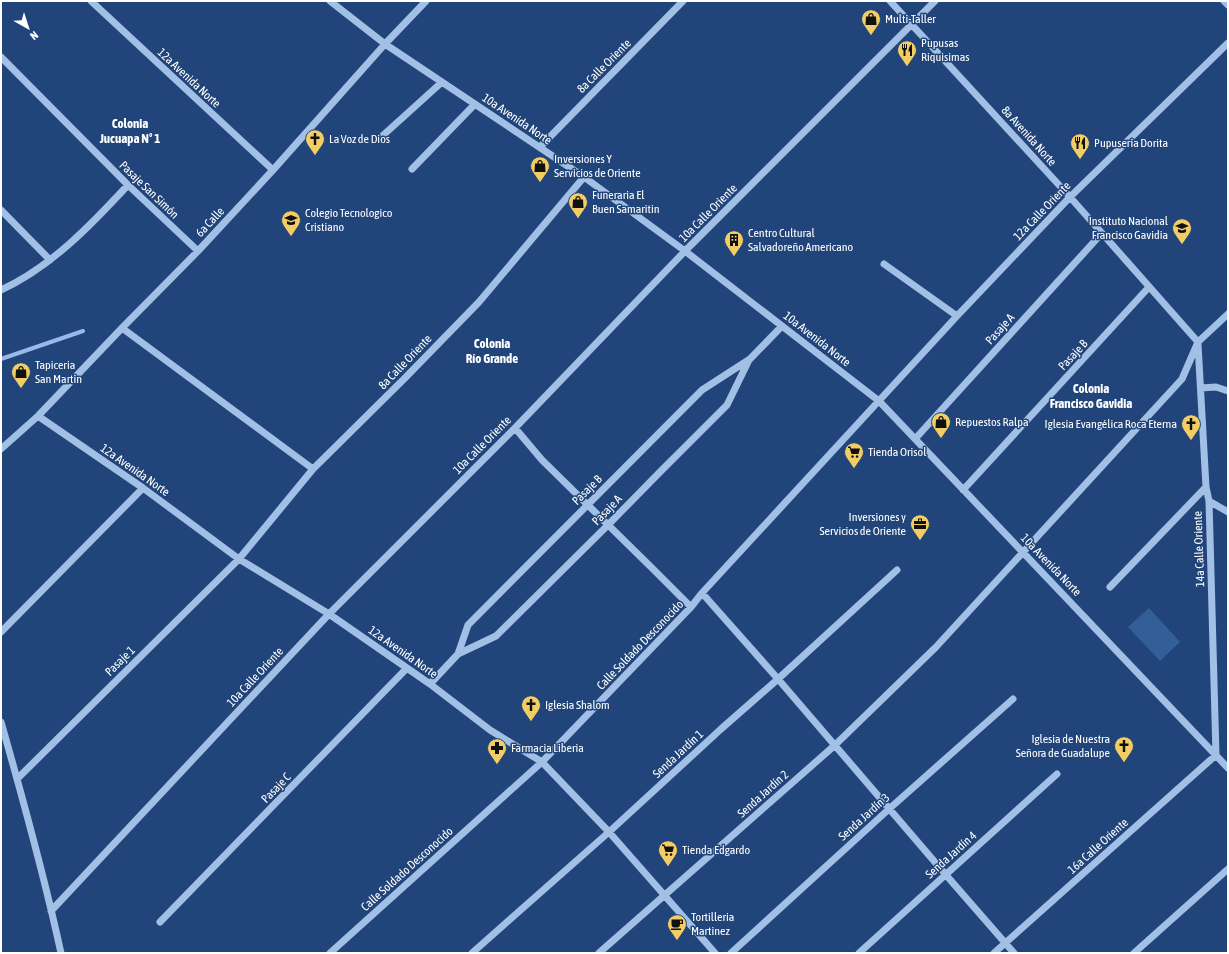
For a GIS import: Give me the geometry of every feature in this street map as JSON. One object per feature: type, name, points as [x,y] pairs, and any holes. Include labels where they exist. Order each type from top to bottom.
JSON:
[{"type":"street","name":"12a Avenida Norte","points":[[91,1],[273,170]]},
{"type":"street","name":"10a Avenida Norte","points":[[330,1],[385,44],[584,177],[685,251],[879,401],[1228,768]]},
{"type":"street","name":"6a Calle","points":[[1,449],[38,416],[122,328],[198,252],[385,44],[426,1]]},
{"type":"street","name":"8a Calle Oriente","points":[[540,147],[683,1]]},
{"type":"street","name":"8a Avenida Norte","points":[[890,1],[1070,197],[1198,342]]},
{"type":"street","name":"10a Calle Oriente","points":[[51,911],[329,614],[515,428],[685,251],[935,1]]},
{"type":"street","points":[[1224,1],[1228,5]]},
{"type":"street","name":"12a Calle Oriente","points":[[879,401],[1070,197],[1228,43]]},
{"type":"street","name":"Pasaje San Simón","points":[[1,58],[128,185],[198,252]]},
{"type":"street","points":[[379,139],[442,82]]},
{"type":"street","points":[[412,169],[475,104]]},
{"type":"street","name":"8a Calle Oriente","points":[[239,559],[313,469],[479,302],[584,177]]},
{"type":"street","points":[[1,290],[30,274],[50,260],[98,218],[128,185]]},
{"type":"street","points":[[1,210],[50,260]]},
{"type":"street","name":"Pasaje A","points":[[915,439],[1102,233]]},
{"type":"street","points":[[884,264],[957,316]]},
{"type":"street","name":"Pasaje B","points":[[964,490],[1149,287]]},
{"type":"street","points":[[1023,553],[1182,379],[1198,342],[1228,314]]},
{"type":"street","points":[[750,359],[782,326]]},
{"type":"street","points":[[122,328],[313,469]]},
{"type":"street","name":"14a Calle Oriente","points":[[1198,342],[1206,487],[1209,501],[1216,755]]},
{"type":"street","name":"Pasaje A","points":[[458,654],[496,636],[727,405],[750,359]]},
{"type":"street","name":"Pasaje B","points":[[458,654],[468,625],[702,390],[750,359]]},
{"type":"street","points":[[1200,388],[1216,387],[1228,391]]},
{"type":"street","name":"Calle Soldado Desconocido","points":[[330,953],[542,762],[691,607],[702,593],[879,401]]},
{"type":"street","name":"12a Avenida Norte","points":[[38,416],[143,488],[239,559],[329,614],[430,684],[490,730],[542,762],[609,832],[715,953]]},
{"type":"street","points":[[515,428],[542,460],[691,607]]},
{"type":"street","points":[[1110,587],[1206,487]]},
{"type":"street","points":[[1,632],[143,488]]},
{"type":"street","points":[[1209,501],[1228,512]]},
{"type":"street","name":"Senda Jardín 2","points":[[599,953],[834,746],[936,647],[1023,553]]},
{"type":"street","name":"Pasaje 1","points":[[17,779],[239,559]]},
{"type":"street","name":"Senda Jardín 1","points":[[472,953],[609,832],[897,570]]},
{"type":"street","points":[[702,593],[1014,953]]},
{"type":"street","points":[[430,684],[458,654]]},
{"type":"street","name":"Pasaje C","points":[[160,922],[407,668]]},
{"type":"street","name":"Senda Jardín 3","points":[[731,953],[889,809],[1013,699]]},
{"type":"street","points":[[1,722],[61,953]]},
{"type":"street","name":"16a Calle Oriente","points":[[994,953],[1216,755]]},
{"type":"street","name":"Senda Jardín 4","points":[[859,953],[1057,774]]},
{"type":"street","points":[[1134,953],[1228,869]]},
{"type":"shaded area","points":[[1149,608],[1180,642],[1160,661],[1128,627]]},
{"type":"waterway","points":[[1,359],[83,331]]},
{"type":"place","name":"Multi-Taller","points":[[871,36]]},
{"type":"place","name":"Pupusas Riquisimas","points":[[907,67]]},
{"type":"place","name":"La Voz de Dios","points":[[315,156]]},
{"type":"place","name":"Pupuseria Dorita","points":[[1080,160]]},
{"type":"place","name":"Inversiones Y Servicios de Oriente","points":[[540,183]]},
{"type":"place","name":"Funeraria El Buen Samaritin","points":[[578,219]]},
{"type":"place","name":"Colegio Tecnologico Cristiano","points":[[291,237]]},
{"type":"place","name":"Instituto Nacional Francisco Gavidia","points":[[1182,245]]},
{"type":"place","name":"Centro Cultural Salvadoreño Americano","points":[[734,257]]},
{"type":"place","name":"Tapiceria San Martin","points":[[21,389]]},
{"type":"place","name":"Repuestos Ralpa","points":[[941,439]]},
{"type":"place","name":"Iglesia Evangélica Roca Eterna","points":[[1191,441]]},
{"type":"place","name":"Tienda Orisol","points":[[854,469]]},
{"type":"place","name":"Inversiones y Servicios de Oriente","points":[[920,541]]},
{"type":"place","name":"Iglesia Shalom","points":[[531,722]]},
{"type":"place","name":"Iglesia de Nuestra Señora de Guadalupe","points":[[1124,763]]},
{"type":"place","name":"Farmacia Liberia","points":[[497,765]]},
{"type":"place","name":"Tienda Edgardo","points":[[668,867]]},
{"type":"place","name":"Tortilleria Martinez","points":[[677,941]]},
{"type":"district","name":"Colonia Jucuapa Nº 1","points":[[130,130]]},
{"type":"district","name":"Colonia Río Grande","points":[[492,350]]},
{"type":"district","name":"Colonia Francisco Gavidia","points":[[1091,396]]}]
